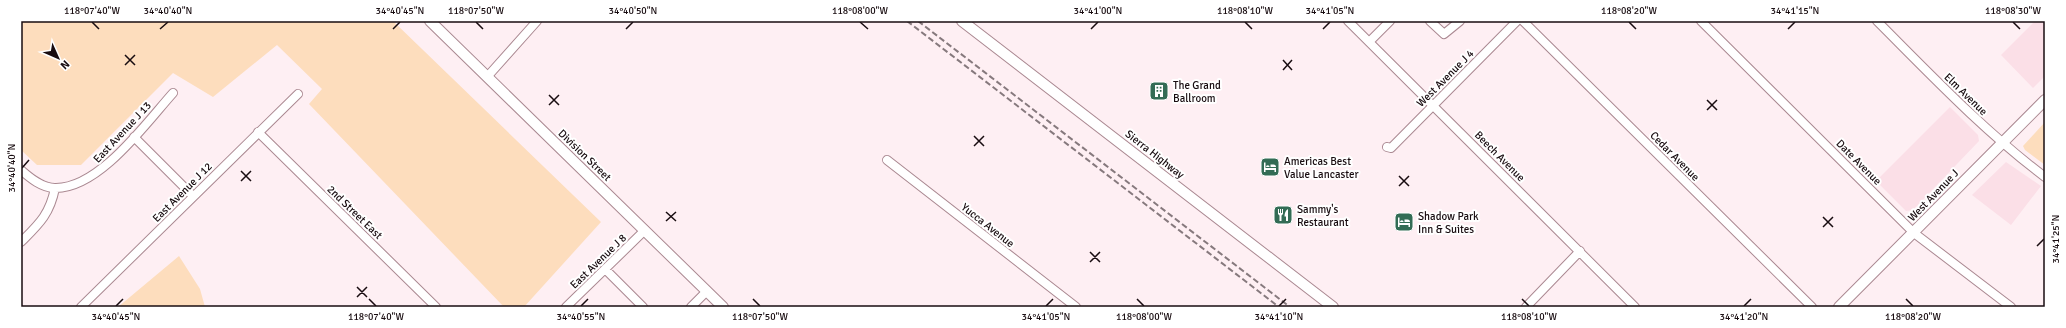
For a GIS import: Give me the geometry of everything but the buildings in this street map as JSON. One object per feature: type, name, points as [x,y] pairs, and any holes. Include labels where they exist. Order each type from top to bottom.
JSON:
[{"type":"main road","name":"Division Street","points":[[430,21],[723,307]]},
{"type":"main road","name":"Sierra Highway","points":[[962,21],[1332,307]]},
{"type":"main road","name":"West Avenue J","points":[[1839,307],[2045,100]]},
{"type":"street","points":[[487,76],[538,21]]},
{"type":"street","name":"Beech Avenue","points":[[1348,21],[1635,307]]},
{"type":"street","points":[[1369,42],[1390,21]]},
{"type":"street","points":[[1430,21],[1444,34],[1460,21]]},
{"type":"street","name":"West Avenue J 4","points":[[1387,147],[1391,148],[1517,21]]},
{"type":"street","name":"Cedar Avenue","points":[[1523,21],[1812,307]]},
{"type":"street","name":"Date Avenue","points":[[1701,21],[1914,232],[2011,307]]},
{"type":"street","name":"Elm Avenue","points":[[1877,21],[1955,99],[2002,142],[2045,177]]},
{"type":"street","name":"East Avenue J 13","points":[[55,188],[81,183],[99,172],[134,137],[173,93]]},
{"type":"street","name":"East Avenue J 12","points":[[81,307],[298,94]]},
{"type":"street","name":"2nd Street East","points":[[258,132],[436,307]]},
{"type":"street","points":[[134,137],[193,196]]},
{"type":"street","name":"Yucca Avenue","points":[[887,160],[1076,307]]},
{"type":"street","points":[[21,170],[33,180],[55,188],[51,204],[42,221],[21,242]]},
{"type":"street","name":"East Avenue J 8","points":[[566,307],[645,230]]},
{"type":"street","points":[[1526,307],[1580,251]]},
{"type":"street","points":[[605,269],[643,307]]},
{"type":"street","points":[[691,307],[707,291]]},
{"type":"shaded area","points":[[21,21],[393,21],[601,222],[524,307],[504,307],[309,104],[322,89],[277,45],[213,97],[173,73],[81,165],[37,165],[21,150]]},
{"type":"shaded area","points":[[2035,21],[2042,21],[2045,24],[2045,76],[2033,88],[2001,55]]},
{"type":"shaded area","points":[[1950,107],[1978,135],[1979,141],[1913,210],[1906,211],[1876,181]]},
{"type":"shaded area","points":[[2045,122],[2045,165],[2025,150],[2023,146]]},
{"type":"shaded area","points":[[2006,162],[2041,186],[2011,225],[1972,195]]},
{"type":"shaded area","points":[[179,256],[200,289],[205,307],[118,307]]},
{"type":"railway","points":[[907,21],[1279,307]]},
{"type":"railway","points":[[918,21],[1290,307]]},
{"type":"place","name":"The Grand Ballroom","points":[[1159,91]]},
{"type":"place","name":"Americas Best Value Lancaster","points":[[1270,167]]},
{"type":"place","name":"Sammy's Restaurant","points":[[1283,215]]},
{"type":"place","name":"Shadow Park Inn & Suites","points":[[1404,222]]}]
